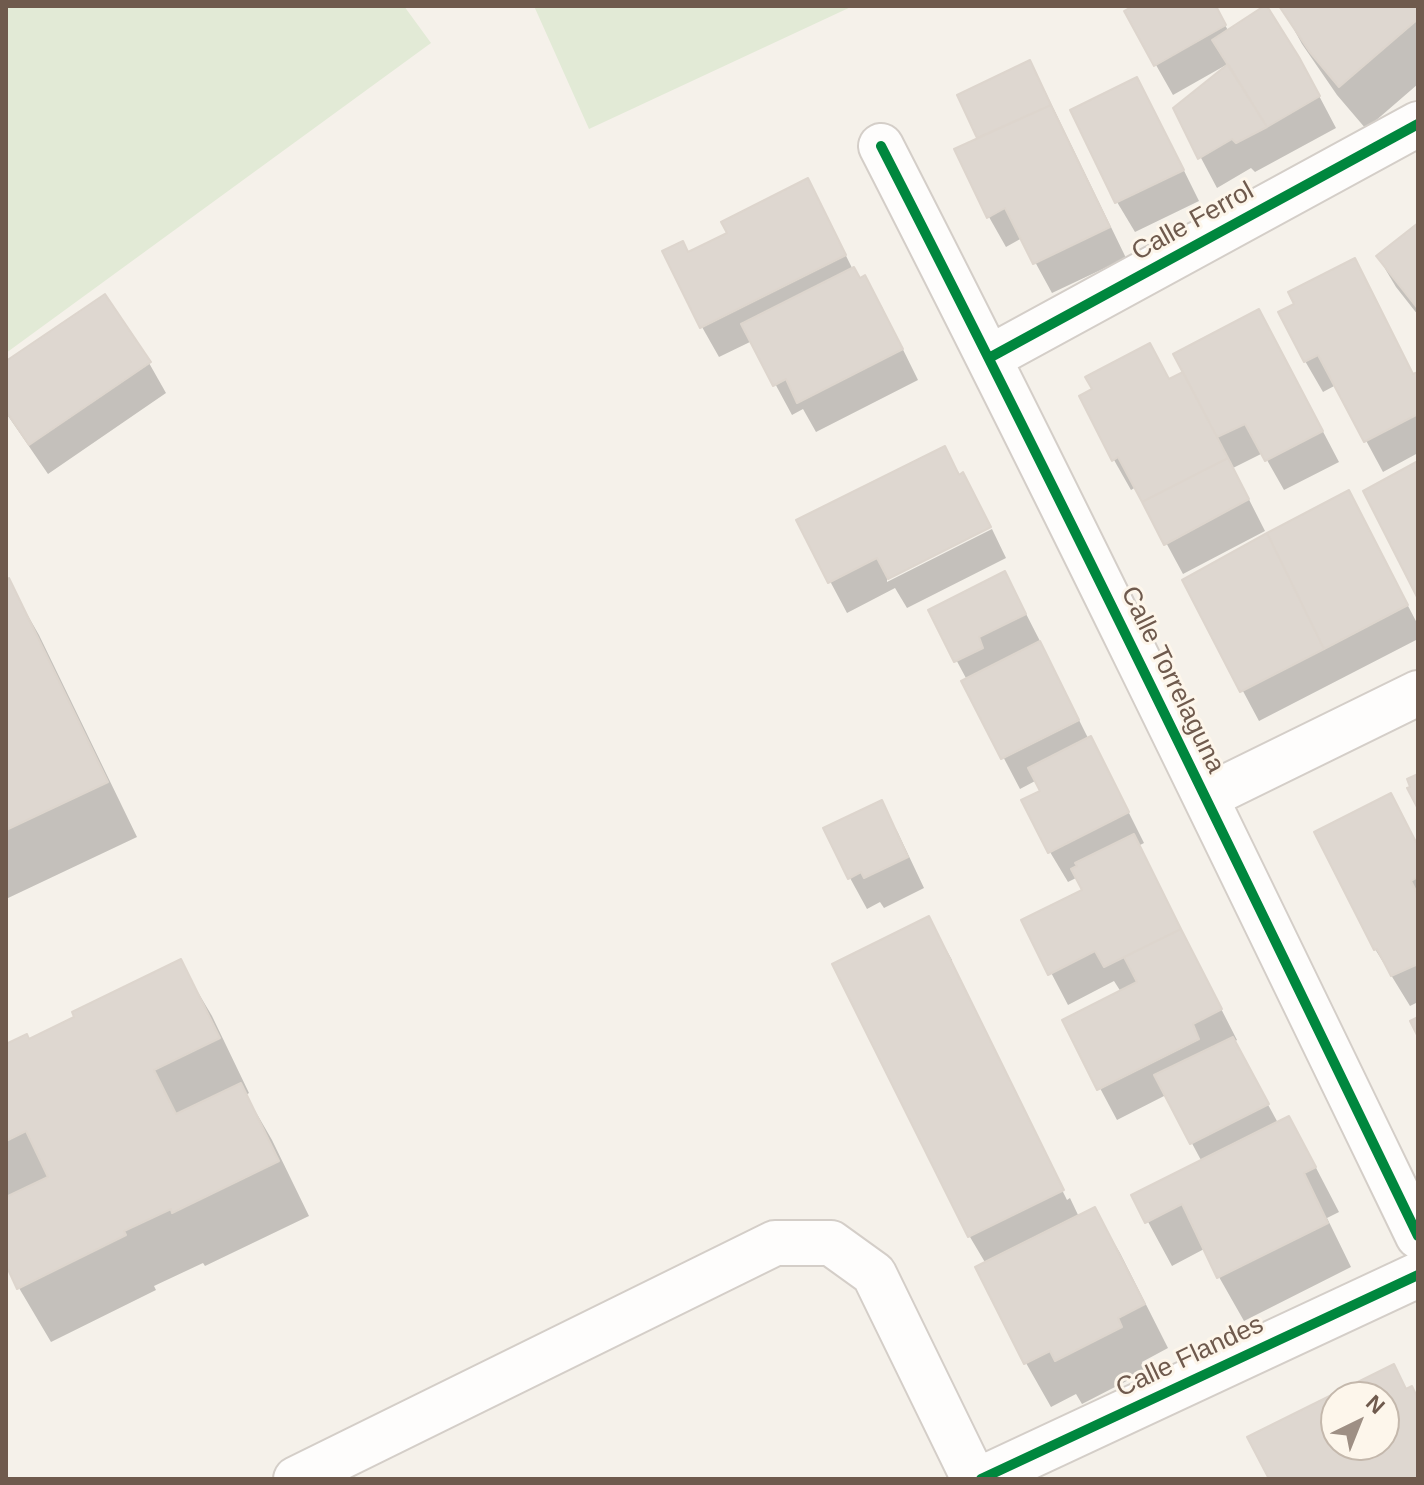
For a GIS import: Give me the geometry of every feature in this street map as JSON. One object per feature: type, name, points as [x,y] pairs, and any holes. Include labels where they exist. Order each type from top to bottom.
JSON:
[{"type":"street","name":"Calle Ferrol","points":[[989,358],[1418,124]]},
{"type":"street","name":"Calle Torrelaguna","points":[[881,146],[1206,797],[1418,1236]]},
{"type":"street","points":[[1206,797],[1418,693]]},
{"type":"street","points":[[296,1479],[775,1243],[831,1243],[874,1274],[974,1479]]},
{"type":"street","name":"Calle Flandes","points":[[981,1479],[1418,1275]]},
{"type":"green space","points":[[6,6],[404,6],[431,43],[6,353]]},
{"type":"green space","points":[[534,6],[853,6],[589,129]]},
{"type":"building","points":[[1133,6],[1216,6],[1226,25],[1154,66],[1124,11]]},
{"type":"building","points":[[1267,6],[1299,57],[1320,96],[1267,127],[1212,40]]},
{"type":"building","points":[[1279,6],[1418,6],[1418,19],[1339,87],[1309,51]]},
{"type":"building","points":[[1030,60],[1051,105],[977,138],[957,95]]},
{"type":"building","points":[[1228,64],[1267,127],[1236,143],[1232,139],[1198,159],[1173,108]]},
{"type":"building","points":[[1137,77],[1184,170],[1115,203],[1070,110]]},
{"type":"building","points":[[1051,105],[1110,227],[1033,264],[1005,208],[987,218],[954,149]]},
{"type":"building","points":[[808,178],[846,255],[700,328],[662,251],[683,241],[688,252],[727,233],[721,222]]},
{"type":"building","points":[[1418,223],[1418,309],[1376,256]]},
{"type":"building","points":[[1355,258],[1413,374],[1418,372],[1418,414],[1364,442],[1318,355],[1304,362],[1278,312],[1294,304],[1288,292]]},
{"type":"building","points":[[854,267],[860,278],[865,275],[903,349],[797,403],[786,379],[773,386],[741,324]]},
{"type":"building","points":[[105,294],[151,362],[29,445],[6,411],[6,361]]},
{"type":"building","points":[[1259,309],[1323,431],[1265,461],[1245,424],[1217,437],[1173,354]]},
{"type":"building","points":[[1150,343],[1169,379],[1183,372],[1228,458],[1142,502],[1118,457],[1112,461],[1079,396],[1092,389],[1085,377]]},
{"type":"building","points":[[945,446],[959,475],[963,472],[991,527],[888,579],[877,558],[828,583],[796,520]]},
{"type":"building","points":[[1228,458],[1249,499],[1164,545],[1142,502]]},
{"type":"building","points":[[1418,461],[1418,599],[1363,491]]},
{"type":"building","points":[[1349,490],[1408,605],[1324,649],[1267,533]]},
{"type":"building","points":[[1267,533],[1324,649],[1240,692],[1182,580]]},
{"type":"building","points":[[1005,571],[1026,614],[979,637],[983,648],[954,662],[928,610]]},
{"type":"building","points":[[9,578],[108,782],[6,830],[6,580]]},
{"type":"building","points":[[1040,641],[1079,720],[1001,759],[961,681]]},
{"type":"building","points":[[1091,736],[1129,812],[1048,853],[1021,800],[1040,791],[1028,768]]},
{"type":"building","points":[[1418,774],[1418,809],[1407,788],[1410,787],[1407,779]]},
{"type":"building","points":[[1391,793],[1418,846],[1418,877],[1411,881],[1418,895],[1418,964],[1391,976],[1377,949],[1374,950],[1314,832]]},
{"type":"building","points":[[882,800],[908,857],[864,878],[861,872],[848,879],[823,828]]},
{"type":"building","points":[[1134,834],[1181,929],[1104,967],[1095,951],[1048,975],[1021,920],[1082,890],[1071,869],[1077,866],[1075,863]]},
{"type":"building","points":[[929,916],[1064,1190],[968,1237],[832,964]]},
{"type":"building","points":[[1181,929],[1222,1009],[1193,1024],[1199,1039],[1097,1090],[1062,1020],[1137,982],[1124,957]]},
{"type":"building","points":[[181,959],[220,1038],[154,1070],[176,1114],[241,1083],[279,1161],[172,1213],[171,1209],[124,1231],[126,1235],[17,1289],[6,1265],[6,1197],[48,1177],[26,1131],[6,1141],[6,1044],[27,1034],[29,1039],[74,1017],[72,1012]]},
{"type":"building","points":[[1418,1017],[1418,1037],[1410,1021]]},
{"type":"building","points":[[1233,1037],[1269,1104],[1190,1144],[1154,1075]]},
{"type":"building","points":[[1289,1116],[1316,1167],[1304,1173],[1328,1223],[1217,1278],[1182,1204],[1145,1223],[1131,1195]]},
{"type":"building","points":[[1095,1207],[1145,1304],[1118,1318],[1122,1327],[1055,1361],[1050,1351],[1024,1364],[975,1267]]},
{"type":"building","points":[[1394,1364],[1406,1389],[1412,1386],[1418,1399],[1418,1479],[1269,1479],[1247,1437],[1320,1401],[1320,1461],[1400,1461],[1400,1381],[1360,1381]]},
{"type":"cycle path","points":[[989,358],[1418,124]]},
{"type":"cycle path","points":[[881,146],[1086,554],[1418,1236]]},
{"type":"cycle path","points":[[981,1479],[1418,1275]]}]
